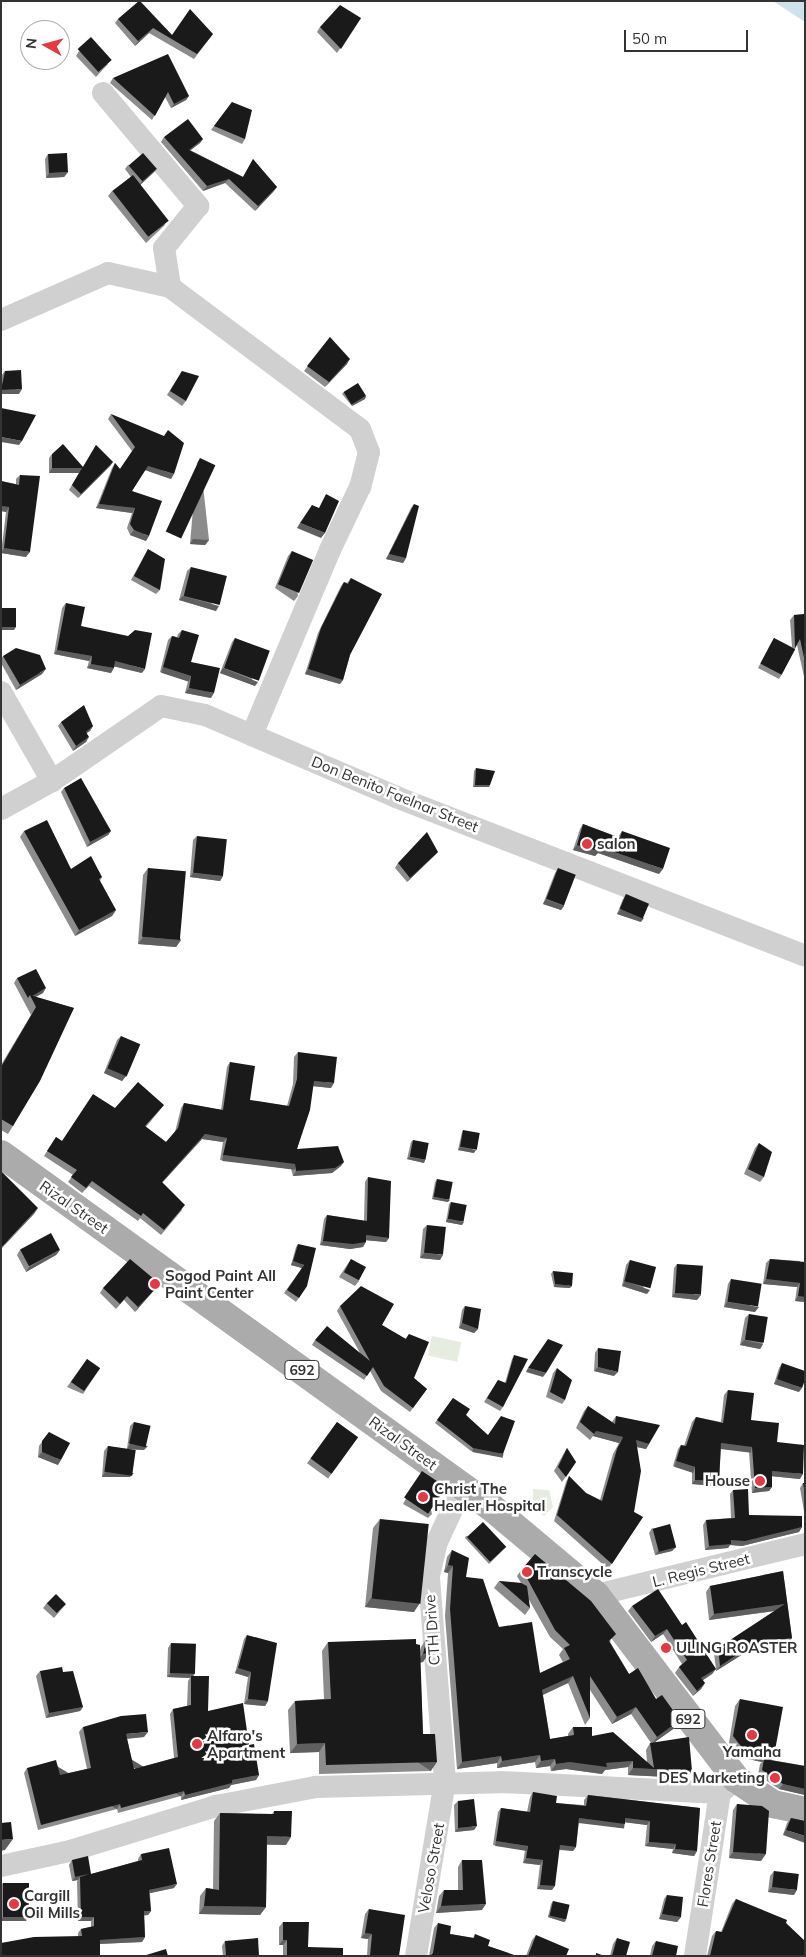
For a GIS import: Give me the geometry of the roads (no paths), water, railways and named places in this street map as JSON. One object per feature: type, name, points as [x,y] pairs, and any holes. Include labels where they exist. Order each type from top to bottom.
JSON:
[{"type":"main road","name":"Rizal Street","points":[[1,1154],[463,1486],[596,1595],[728,1786],[773,1804],[805,1811]]},
{"type":"street","points":[[103,93],[198,206],[164,248],[170,287]]},
{"type":"street","points":[[1,320],[108,273],[170,287],[360,429],[369,452],[360,487],[330,550],[252,735]]},
{"type":"street","points":[[1,692],[52,781]]},
{"type":"street","name":"Don Benito Faelnar Street","points":[[1,809],[52,781],[161,706],[205,715],[396,797],[805,956]]},
{"type":"street","name":"CTH Drive","points":[[445,1781],[429,1576],[436,1542],[463,1486]]},
{"type":"street","name":"L. Regis Street","points":[[596,1595],[805,1544]]},
{"type":"street","points":[[1,1866],[70,1851],[216,1806],[316,1787],[445,1781],[728,1786]]},
{"type":"street","name":"Veloso Street","points":[[416,1956],[445,1781]]},
{"type":"street","name":"Flores Street","points":[[694,1956],[728,1786]]},
{"type":"water","points":[[773,1],[805,1],[805,22]]},
{"type":"place","name":"salon","points":[[587,844]]},
{"type":"place","name":"Sogod Paint All Paint Center","points":[[155,1284]]},
{"type":"place","name":"House","points":[[760,1481]]},
{"type":"place","name":"Christ The Healer Hospital","points":[[423,1497]]},
{"type":"place","name":"Transcycle","points":[[527,1572]]},
{"type":"place","name":"ULING ROASTER","points":[[666,1648]]},
{"type":"place","name":"Yamaha","points":[[752,1735]]},
{"type":"place","name":"Alfaro's Apartment","points":[[197,1744]]},
{"type":"place","name":"DES Marketing","points":[[775,1778]]},
{"type":"place","name":"Cargill Oil Mills","points":[[14,1904]]}]
